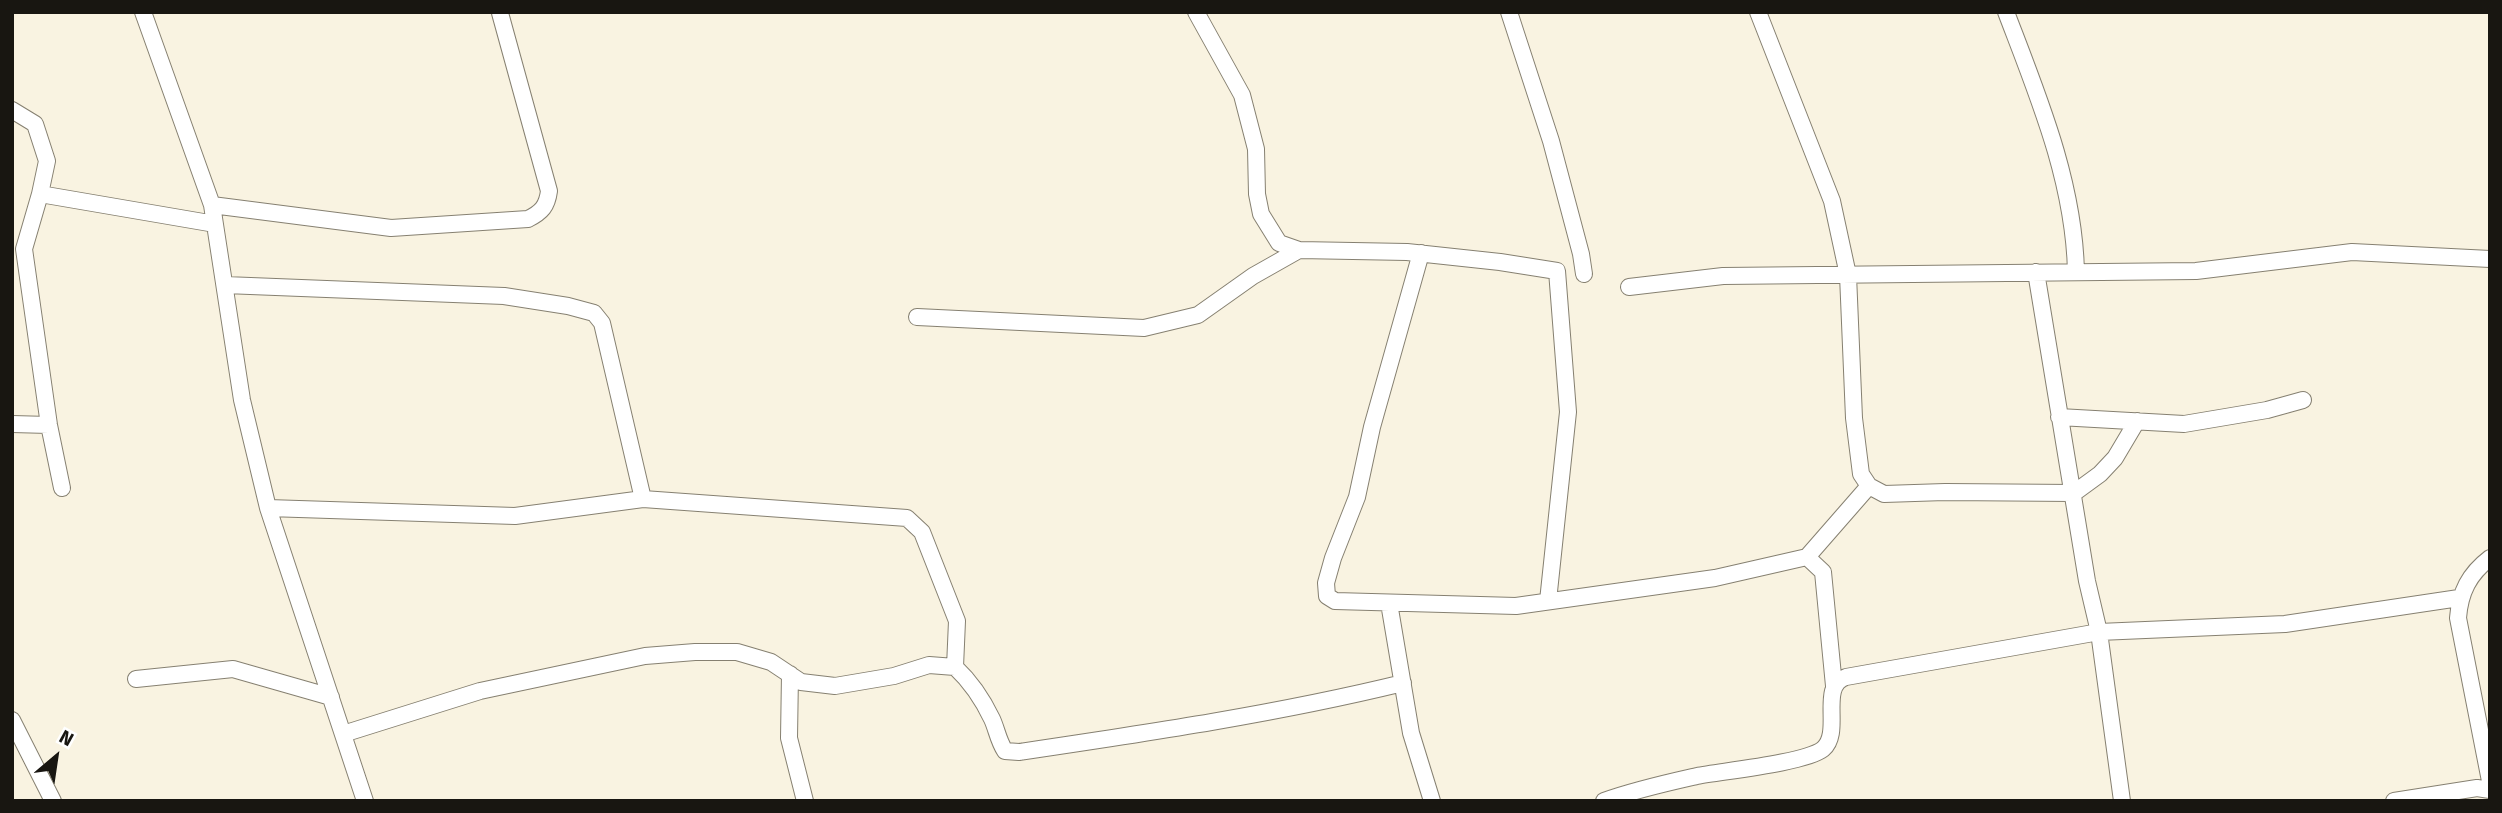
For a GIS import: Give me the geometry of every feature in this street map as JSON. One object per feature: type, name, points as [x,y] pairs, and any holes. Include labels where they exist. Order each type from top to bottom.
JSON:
[{"type":"street","points":[[143,12],[212,205],[242,400],[268,508],[365,801]]},
{"type":"street","points":[[1196,12],[1242,95],[1256,149],[1257,194],[1261,214],[1279,243],[1299,250],[1420,253],[1558,271],[1568,412],[1548,601]]},
{"type":"street","points":[[1509,12],[1551,141],[1584,274]]},
{"type":"street","points":[[1758,12],[1832,201],[1848,275],[1854,418],[1861,474],[1869,486],[1884,494],[2074,494],[2100,474],[2115,458],[2137,421]]},
{"type":"street","points":[[2006,12],[2053,139],[2075,241],[2076,272]]},
{"type":"street","points":[[212,205],[391,228],[528,219],[540,213],[547,203],[549,191],[500,13]]},
{"type":"street","points":[[12,110],[35,124],[47,161],[24,249],[49,425],[62,488]]},
{"type":"street","points":[[40,194],[215,224]]},
{"type":"street","points":[[917,317],[1144,328],[1198,315],[1254,276],[1299,250]]},
{"type":"street","points":[[1629,287],[1723,276],[2196,271],[2352,252],[2490,259]]},
{"type":"street","points":[[1420,253],[1372,428],[1357,497],[1333,558],[1325,589],[1327,596],[1335,601],[1516,606],[1715,578],[1807,557],[1869,486]]},
{"type":"street","points":[[2036,272],[2087,581],[2099,632],[2122,801]]},
{"type":"street","points":[[225,285],[504,296],[594,313],[602,323],[643,499]]},
{"type":"street","points":[[2059,417],[2195,423],[2267,410],[2303,400]]},
{"type":"street","points":[[12,424],[49,425]]},
{"type":"street","points":[[268,508],[515,516],[643,499],[907,518],[922,532],[957,621],[955,667]]},
{"type":"street","points":[[1604,801],[1699,776],[1803,757],[1822,749],[1828,742],[1834,686],[1823,572],[1807,557]]},
{"type":"street","points":[[2490,558],[2469,579],[2459,598],[2458,618],[2483,714],[2490,781]]},
{"type":"street","points":[[1834,686],[1846,677],[2099,632],[2285,624],[2459,598]]},
{"type":"street","points":[[1388,603],[1411,733],[1432,801]]},
{"type":"street","points":[[343,734],[480,691],[645,656],[695,652],[737,652],[771,662],[801,681],[835,686],[894,676],[929,664],[955,667],[974,686],[1005,751],[1019,752],[1199,725],[1328,701],[1403,683]]},
{"type":"street","points":[[136,679],[233,669],[331,697]]},
{"type":"street","points":[[790,674],[789,738],[805,801]]},
{"type":"street","points":[[12,720],[18,741],[53,801]]},
{"type":"street","points":[[2394,801],[2477,788],[2490,790]]}]
